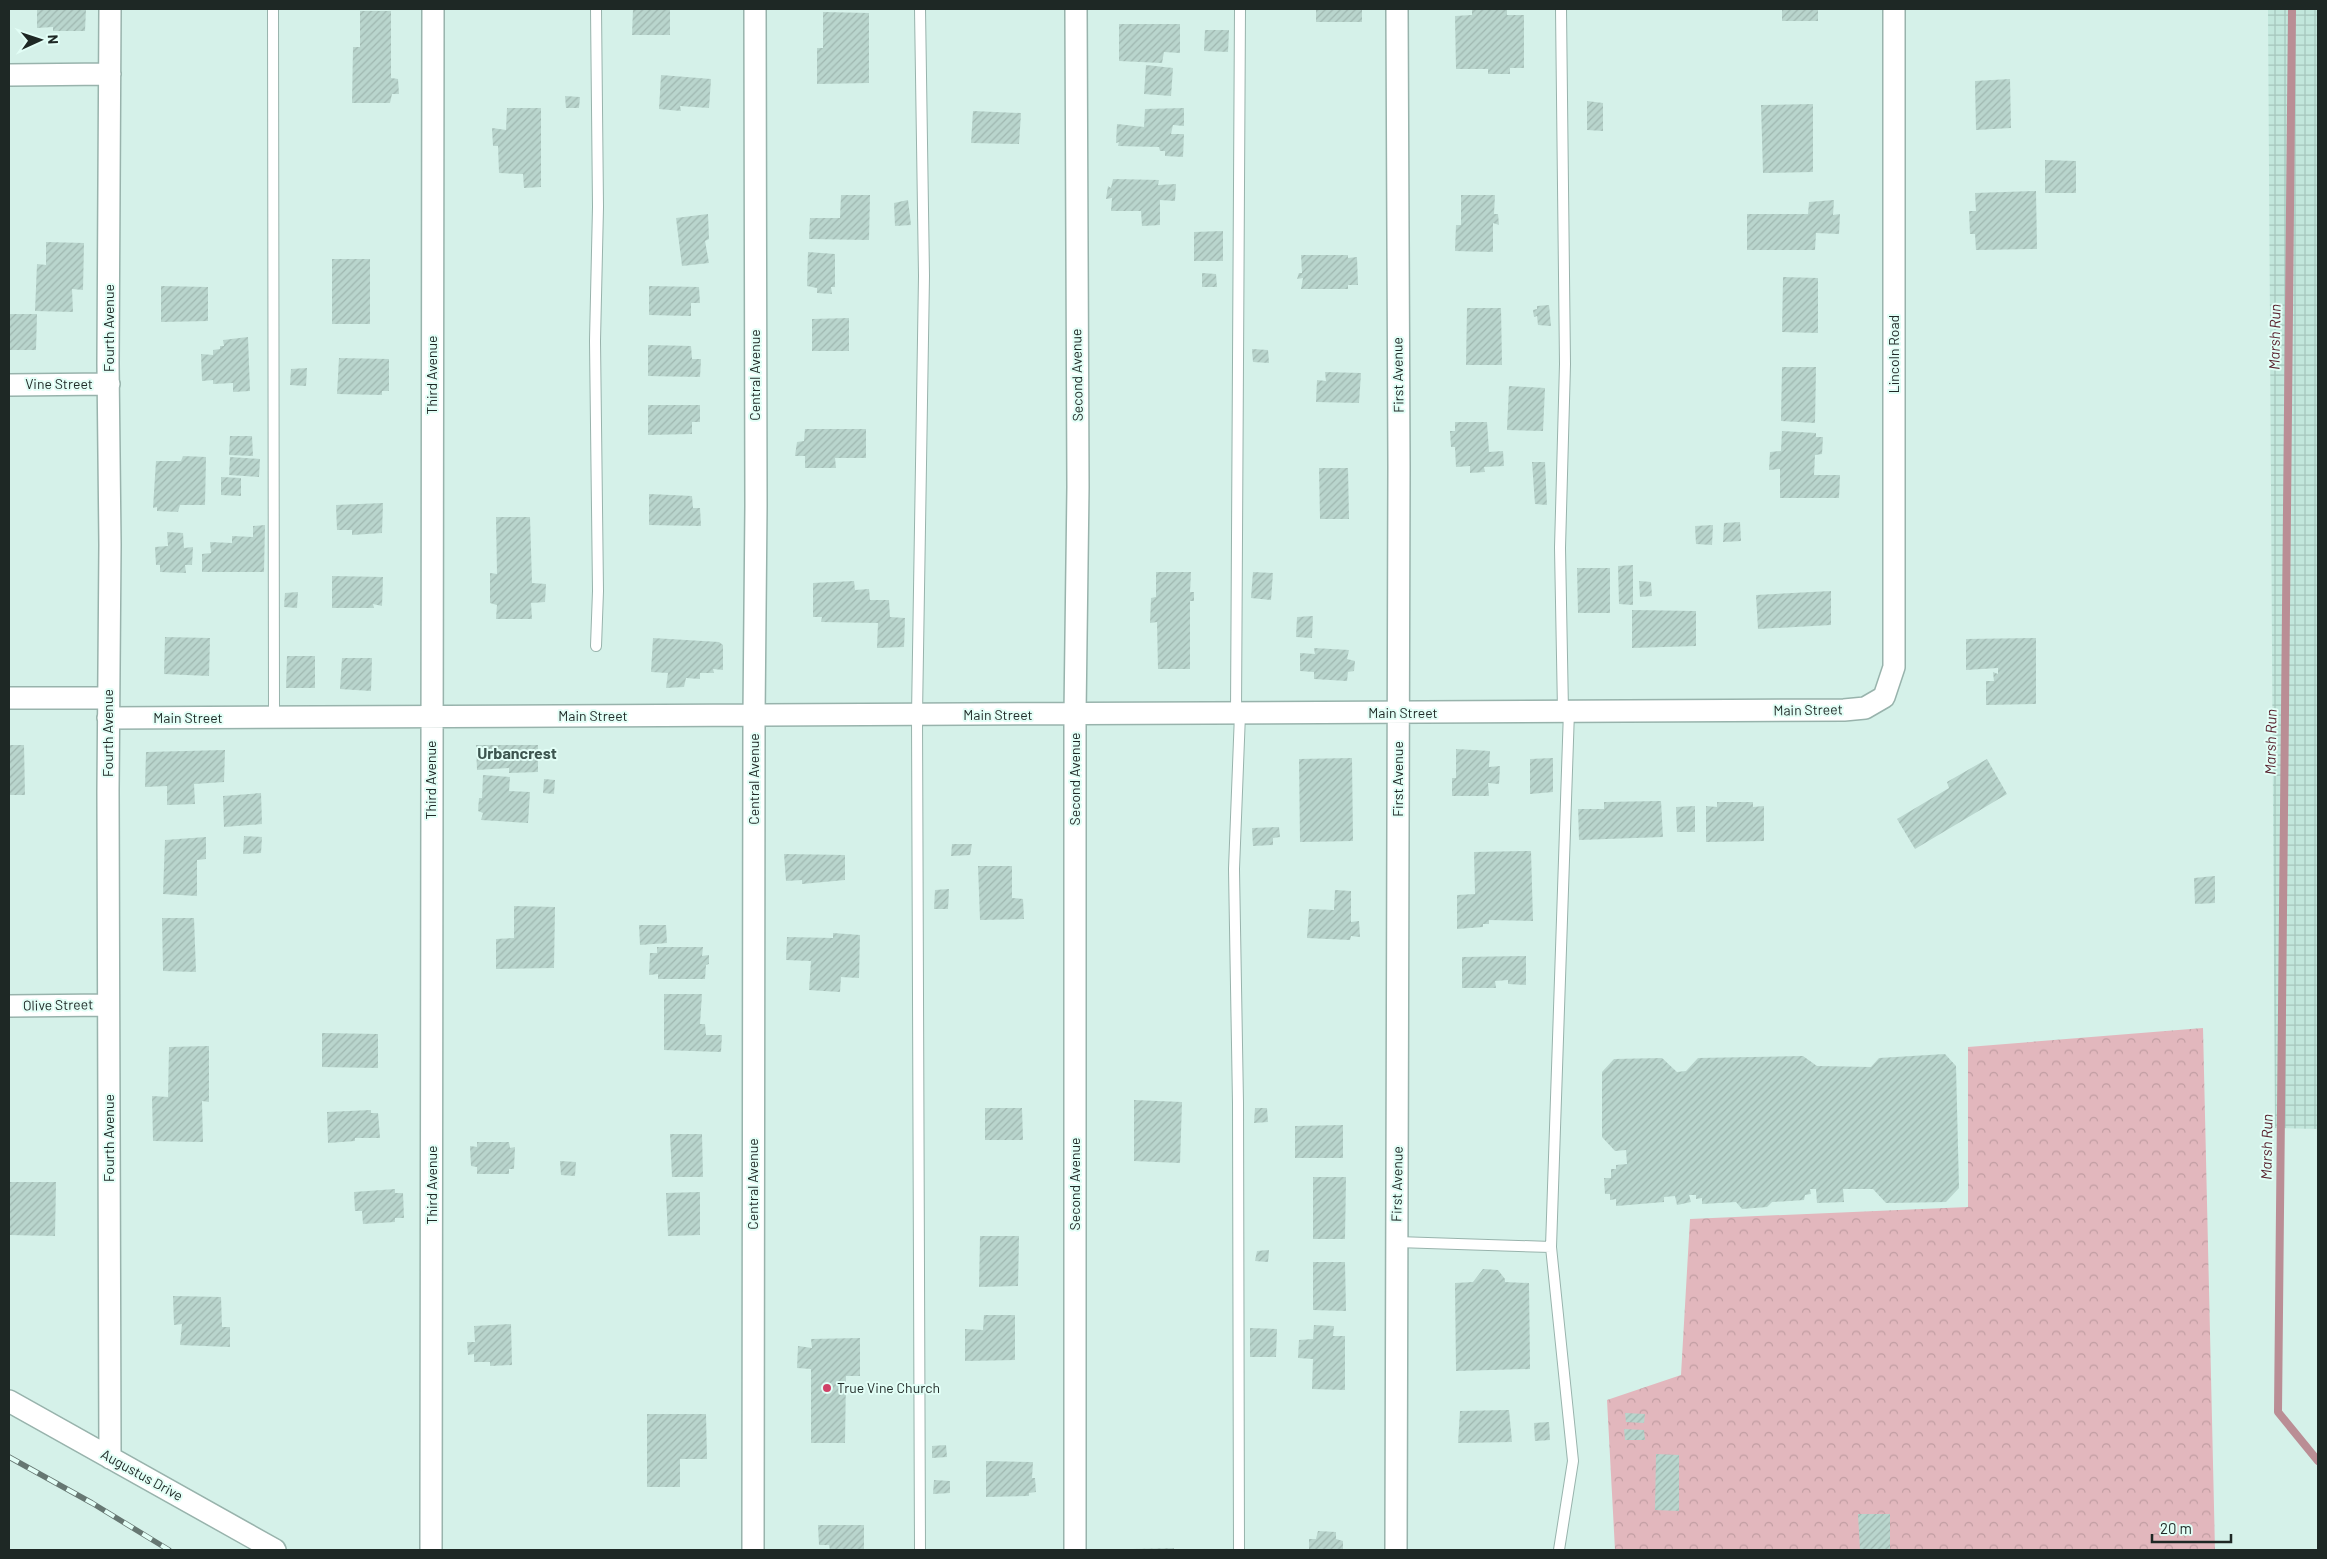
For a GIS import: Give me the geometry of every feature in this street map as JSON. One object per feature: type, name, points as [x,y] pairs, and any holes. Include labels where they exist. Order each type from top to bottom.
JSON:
[{"type":"street","name":"Fourth Avenue","points":[[110,9],[108,146],[110,384],[108,708],[110,1458]]},
{"type":"street","name":"Third Avenue","points":[[431,1550],[433,1294],[431,716],[432,9]]},
{"type":"street","name":"Central Avenue","points":[[753,1550],[756,506],[755,9]]},
{"type":"street","name":"Second Avenue","points":[[1075,1550],[1075,714],[1078,487],[1076,9]]},
{"type":"street","name":"First Avenue","points":[[1396,1550],[1397,9]]},
{"type":"street","name":"Lincoln Road","points":[[1884,697],[1894,666],[1894,9]]},
{"type":"street","points":[[9,75],[110,74]]},
{"type":"street","name":"Vine Street","points":[[9,385],[110,384]]},
{"type":"street","name":"Main Street","points":[[9,698],[108,708],[274,717],[1844,710],[1865,708],[1884,697]]},
{"type":"street","name":"Olive Street","points":[[9,1006],[108,1005]]},
{"type":"street","name":"Augustus Drive","points":[[9,1401],[275,1550]]},
{"type":"lane","points":[[273,9],[274,717]]},
{"type":"lane","points":[[596,9],[598,207],[595,341],[598,591],[596,646]]},
{"type":"lane","points":[[920,9],[924,276],[917,715],[920,1550]]},
{"type":"lane","points":[[1239,1550],[1238,1113],[1234,869],[1238,713],[1240,9]]},
{"type":"lane","points":[[1559,1550],[1573,1461],[1551,1247],[1566,711],[1560,548],[1565,364],[1561,9]]},
{"type":"lane","points":[[1396,1242],[1551,1247]]},
{"type":"shaded area","points":[[2268,9],[2318,9],[2318,1129],[2275,1128]]},
{"type":"green space","points":[[2203,1028],[2215,1550],[1615,1550],[1607,1400],[1681,1375],[1690,1219],[1968,1207],[1968,1047]]},
{"type":"building","points":[[37,9],[86,9],[85,31],[53,31],[53,27],[37,28]]},
{"type":"building","points":[[633,9],[670,9],[670,35],[632,35]]},
{"type":"building","points":[[1316,9],[1362,9],[1362,22],[1316,22]]},
{"type":"building","points":[[1472,9],[1507,9],[1507,15],[1524,15],[1524,68],[1510,68],[1510,74],[1488,74],[1488,69],[1456,69],[1455,16],[1472,15]]},
{"type":"building","points":[[1782,9],[1818,9],[1818,21],[1782,21]]},
{"type":"building","points":[[360,11],[391,11],[391,78],[398,79],[399,94],[392,94],[390,103],[352,103],[353,47],[360,47]]},
{"type":"building","points":[[823,12],[869,13],[869,83],[817,84],[817,48],[823,48]]},
{"type":"building","points":[[1119,24],[1180,24],[1180,53],[1164,52],[1162,63],[1119,61]]},
{"type":"building","points":[[1205,30],[1229,30],[1228,52],[1204,51]]},
{"type":"building","points":[[1146,65],[1173,68],[1171,96],[1144,94]]},
{"type":"building","points":[[661,75],[711,79],[709,108],[680,106],[681,111],[659,109]]},
{"type":"building","points":[[2010,79],[2011,128],[1976,130],[1975,81]]},
{"type":"building","points":[[565,96],[580,97],[579,108],[566,108]]},
{"type":"building","points":[[1587,101],[1603,103],[1603,131],[1587,130]]},
{"type":"building","points":[[1813,104],[1813,172],[1763,173],[1761,105]]},
{"type":"building","points":[[507,108],[541,108],[541,187],[524,188],[523,174],[499,173],[498,146],[493,146],[492,128],[506,130]]},
{"type":"building","points":[[1184,108],[1184,126],[1173,125],[1171,134],[1184,134],[1183,157],[1165,156],[1165,151],[1160,151],[1159,147],[1118,146],[1119,142],[1116,143],[1117,124],[1144,127],[1145,109]]},
{"type":"building","points":[[973,111],[1021,113],[1019,144],[971,143]]},
{"type":"building","points":[[2045,160],[2076,161],[2076,193],[2045,193]]},
{"type":"building","points":[[1113,179],[1159,180],[1158,185],[1176,184],[1175,201],[1160,200],[1160,225],[1142,226],[1141,211],[1111,211],[1112,198],[1106,199],[1108,186],[1111,188]]},
{"type":"building","points":[[2036,191],[2037,249],[1976,250],[1975,234],[1970,234],[1969,211],[1976,211],[1975,193]]},
{"type":"building","points":[[841,195],[870,195],[869,240],[809,239],[810,218],[840,218]]},
{"type":"building","points":[[1461,195],[1495,195],[1494,214],[1498,214],[1499,225],[1493,223],[1493,252],[1455,251],[1456,225],[1461,225]]},
{"type":"building","points":[[908,200],[911,225],[895,226],[894,203]]},
{"type":"building","points":[[1834,200],[1833,215],[1840,214],[1839,234],[1816,233],[1815,250],[1747,250],[1747,214],[1808,214],[1809,202]]},
{"type":"building","points":[[708,214],[709,239],[705,241],[709,263],[682,266],[676,218]]},
{"type":"building","points":[[1223,231],[1223,261],[1194,261],[1194,232]]},
{"type":"building","points":[[46,242],[84,243],[83,290],[72,289],[73,312],[35,311],[37,264],[46,265]]},
{"type":"building","points":[[808,252],[835,254],[835,287],[831,287],[832,294],[817,293],[817,288],[807,286]]},
{"type":"building","points":[[1301,255],[1348,255],[1348,258],[1357,257],[1358,285],[1348,285],[1348,289],[1301,289],[1303,278],[1297,279],[1299,273],[1302,273]]},
{"type":"building","points":[[332,259],[370,259],[370,324],[332,324]]},
{"type":"building","points":[[1202,273],[1216,274],[1217,287],[1202,287]]},
{"type":"building","points":[[1783,277],[1818,278],[1818,333],[1782,332]]},
{"type":"building","points":[[161,286],[208,287],[208,321],[161,322]]},
{"type":"building","points":[[649,286],[699,287],[700,303],[691,303],[691,316],[649,315]]},
{"type":"building","points":[[1549,305],[1551,326],[1538,325],[1537,316],[1534,317],[1533,310],[1537,309],[1537,306]]},
{"type":"building","points":[[1467,308],[1501,308],[1502,365],[1466,365]]},
{"type":"building","points":[[9,314],[37,314],[36,350],[9,350]]},
{"type":"building","points":[[849,318],[849,351],[812,351],[812,319]]},
{"type":"building","points":[[248,337],[250,391],[233,392],[233,383],[213,384],[213,380],[202,381],[201,354],[213,355],[213,350],[224,346],[223,340]]},
{"type":"building","points":[[648,345],[691,346],[692,359],[701,359],[700,377],[648,376]]},
{"type":"building","points":[[1252,349],[1268,350],[1269,363],[1253,362]]},
{"type":"building","points":[[339,358],[389,359],[389,391],[382,391],[382,395],[337,394]]},
{"type":"building","points":[[1782,367],[1816,367],[1815,423],[1781,421]]},
{"type":"building","points":[[307,368],[306,386],[290,385],[291,369]]},
{"type":"building","points":[[1325,372],[1361,373],[1359,403],[1316,402],[1317,380],[1326,381]]},
{"type":"building","points":[[1509,386],[1545,388],[1543,431],[1507,430]]},
{"type":"building","points":[[648,405],[700,405],[700,422],[692,422],[692,434],[648,435]]},
{"type":"building","points":[[1455,422],[1487,422],[1489,452],[1503,451],[1504,466],[1484,467],[1485,472],[1470,473],[1470,466],[1456,467],[1455,447],[1451,447],[1450,431],[1455,431]]},
{"type":"building","points":[[805,429],[866,429],[866,458],[835,458],[836,468],[805,468],[805,456],[795,456],[797,442],[804,441]]},
{"type":"building","points":[[1782,431],[1816,433],[1816,437],[1823,437],[1822,454],[1815,455],[1814,475],[1840,475],[1839,498],[1780,498],[1780,469],[1769,470],[1770,452],[1781,451]]},
{"type":"building","points":[[230,436],[252,436],[253,456],[229,455]]},
{"type":"building","points":[[183,456],[206,457],[205,505],[180,505],[178,512],[157,511],[157,507],[153,508],[156,461],[181,461]]},
{"type":"building","points":[[230,457],[260,459],[259,477],[229,475]]},
{"type":"building","points":[[1532,462],[1545,462],[1547,505],[1535,504]]},
{"type":"building","points":[[1319,468],[1348,468],[1349,519],[1320,519]]},
{"type":"building","points":[[221,477],[241,478],[241,496],[221,495]]},
{"type":"building","points":[[649,494],[692,496],[693,508],[700,508],[701,526],[649,525]]},
{"type":"building","points":[[383,503],[382,533],[352,535],[352,530],[337,530],[336,505]]},
{"type":"building","points":[[496,517],[530,517],[532,583],[546,584],[545,602],[531,603],[532,619],[496,619],[497,605],[490,603],[490,573],[497,574]]},
{"type":"building","points":[[1740,522],[1741,541],[1723,542],[1724,523]]},
{"type":"building","points":[[265,525],[264,572],[202,572],[202,554],[211,553],[210,542],[232,543],[232,536],[253,537],[253,526]]},
{"type":"building","points":[[1713,525],[1712,545],[1696,544],[1695,526]]},
{"type":"building","points":[[167,532],[183,533],[184,548],[193,547],[192,565],[185,565],[186,573],[160,572],[160,565],[156,565],[155,547],[168,546]]},
{"type":"building","points":[[1633,565],[1633,605],[1619,604],[1618,566]]},
{"type":"building","points":[[1577,568],[1610,568],[1610,613],[1578,613]]},
{"type":"building","points":[[1156,572],[1191,572],[1190,592],[1194,592],[1194,601],[1190,601],[1190,669],[1158,669],[1157,622],[1150,623],[1151,598],[1156,597]]},
{"type":"building","points":[[1253,572],[1273,573],[1271,600],[1251,598]]},
{"type":"building","points":[[332,576],[383,577],[382,606],[373,604],[374,608],[332,608]]},
{"type":"building","points":[[854,581],[855,590],[869,589],[870,600],[889,600],[890,617],[905,618],[904,647],[877,648],[878,623],[821,622],[822,617],[813,617],[813,583]]},
{"type":"building","points":[[1639,581],[1651,582],[1652,596],[1640,597]]},
{"type":"building","points":[[1831,591],[1831,625],[1758,629],[1756,595]]},
{"type":"building","points":[[298,592],[297,608],[284,607],[285,593]]},
{"type":"building","points":[[1632,610],[1696,611],[1696,646],[1632,648]]},
{"type":"building","points":[[1313,616],[1312,638],[1296,637],[1297,617]]},
{"type":"building","points":[[165,637],[210,638],[209,676],[164,674]]},
{"type":"building","points":[[653,638],[719,642],[723,645],[723,670],[713,669],[714,673],[700,673],[700,679],[686,678],[684,687],[666,688],[668,673],[651,672]]},
{"type":"building","points":[[2036,638],[2036,704],[1986,705],[1986,681],[1994,681],[1993,672],[1998,674],[1998,668],[1966,670],[1966,639]]},
{"type":"building","points":[[1314,648],[1349,650],[1347,659],[1355,661],[1354,671],[1348,672],[1347,681],[1314,679],[1314,672],[1300,671],[1300,653],[1315,654]]},
{"type":"building","points":[[287,656],[315,656],[315,688],[286,688]]},
{"type":"building","points":[[342,658],[372,658],[371,691],[340,689]]},
{"type":"building","points":[[9,745],[24,745],[25,795],[9,795]]},
{"type":"building","points":[[476,745],[538,745],[538,772],[509,773],[509,768],[477,770]]},
{"type":"building","points":[[1456,749],[1490,751],[1489,767],[1500,766],[1499,784],[1488,783],[1489,796],[1452,796],[1452,778],[1456,778]]},
{"type":"building","points":[[225,750],[224,782],[194,784],[195,804],[167,805],[167,786],[145,787],[146,752]]},
{"type":"building","points":[[1352,758],[1353,841],[1300,842],[1299,759]]},
{"type":"building","points":[[1553,758],[1553,792],[1530,794],[1530,759]]},
{"type":"building","points":[[1987,759],[2007,794],[1915,849],[1897,819],[1949,788],[1947,782]]},
{"type":"building","points":[[483,775],[510,777],[509,791],[530,792],[528,823],[481,820],[483,813],[478,811],[479,798],[482,798]]},
{"type":"building","points":[[544,779],[555,780],[554,794],[543,793]]},
{"type":"building","points":[[261,793],[262,824],[224,827],[223,796]]},
{"type":"building","points":[[1661,801],[1663,837],[1579,840],[1578,809],[1604,809],[1604,802]]},
{"type":"building","points":[[1717,802],[1753,802],[1753,807],[1764,806],[1764,841],[1706,842],[1706,806],[1717,807]]},
{"type":"building","points":[[1695,806],[1695,832],[1677,832],[1676,807]]},
{"type":"building","points":[[1279,827],[1280,837],[1273,838],[1273,845],[1253,846],[1252,828]]},
{"type":"building","points":[[244,836],[262,837],[261,853],[243,854]]},
{"type":"building","points":[[206,837],[206,859],[197,860],[197,896],[163,894],[165,840]]},
{"type":"building","points":[[952,844],[972,844],[970,855],[951,856]]},
{"type":"building","points":[[1531,851],[1533,921],[1489,920],[1489,924],[1483,924],[1483,927],[1457,929],[1457,895],[1475,894],[1474,852]]},
{"type":"building","points":[[784,854],[845,855],[845,880],[802,884],[802,880],[786,881]]},
{"type":"building","points":[[978,866],[1012,866],[1012,898],[1023,899],[1024,919],[980,920]]},
{"type":"building","points":[[2215,876],[2215,903],[2195,904],[2194,878]]},
{"type":"building","points":[[949,889],[948,909],[934,909],[935,890]]},
{"type":"building","points":[[1335,890],[1351,891],[1351,922],[1359,921],[1360,937],[1351,936],[1350,940],[1307,938],[1309,909],[1334,910]]},
{"type":"building","points":[[514,906],[555,907],[554,968],[496,969],[496,939],[514,938]]},
{"type":"building","points":[[162,918],[194,918],[196,972],[163,971]]},
{"type":"building","points":[[639,925],[666,925],[667,943],[640,945]]},
{"type":"building","points":[[833,933],[860,935],[859,978],[841,977],[840,992],[809,990],[811,961],[786,960],[787,937],[833,938]]},
{"type":"building","points":[[657,947],[703,947],[702,956],[709,955],[705,979],[658,979],[658,974],[649,975],[650,953],[657,953]]},
{"type":"building","points":[[1526,956],[1526,985],[1508,984],[1508,980],[1495,981],[1496,988],[1462,988],[1462,957]]},
{"type":"building","points":[[664,994],[702,994],[700,1024],[705,1024],[706,1035],[722,1035],[721,1052],[664,1050]]},
{"type":"building","points":[[322,1033],[378,1034],[378,1068],[322,1067]]},
{"type":"building","points":[[209,1046],[209,1102],[202,1101],[203,1142],[153,1141],[152,1096],[168,1097],[169,1047]]},
{"type":"building","points":[[1945,1054],[1956,1066],[1959,1188],[1946,1202],[1886,1203],[1873,1189],[1843,1189],[1844,1202],[1817,1203],[1816,1189],[1810,1189],[1811,1194],[1805,1195],[1804,1200],[1772,1202],[1767,1207],[1742,1209],[1736,1202],[1702,1204],[1702,1198],[1696,1199],[1696,1195],[1689,1195],[1691,1202],[1677,1205],[1675,1196],[1664,1197],[1664,1202],[1616,1206],[1616,1199],[1610,1200],[1610,1194],[1605,1194],[1604,1178],[1611,1178],[1611,1169],[1616,1169],[1616,1165],[1627,1164],[1626,1150],[1615,1151],[1602,1137],[1602,1072],[1614,1059],[1662,1058],[1677,1072],[1686,1071],[1698,1058],[1803,1056],[1817,1066],[1871,1067],[1879,1058]]},
{"type":"building","points":[[1134,1100],[1182,1102],[1180,1163],[1134,1161]]},
{"type":"building","points":[[985,1108],[1022,1108],[1023,1140],[985,1140]]},
{"type":"building","points":[[1255,1108],[1267,1108],[1268,1122],[1254,1123]]},
{"type":"building","points":[[371,1110],[371,1113],[378,1113],[380,1138],[355,1138],[355,1141],[328,1143],[327,1112]]},
{"type":"building","points":[[1343,1125],[1343,1158],[1295,1158],[1295,1126]]},
{"type":"building","points":[[670,1134],[702,1134],[703,1177],[672,1177]]},
{"type":"building","points":[[477,1142],[509,1142],[510,1148],[515,1147],[514,1169],[509,1169],[509,1174],[477,1174],[477,1167],[471,1166],[470,1146],[477,1147]]},
{"type":"building","points":[[560,1161],[576,1162],[575,1176],[561,1175]]},
{"type":"building","points":[[1313,1177],[1346,1177],[1345,1239],[1313,1239]]},
{"type":"building","points":[[9,1182],[56,1182],[55,1236],[9,1235]]},
{"type":"building","points":[[395,1189],[395,1193],[403,1193],[404,1218],[395,1218],[395,1222],[363,1224],[362,1211],[355,1211],[354,1192]]},
{"type":"building","points":[[700,1192],[700,1235],[668,1236],[666,1193]]},
{"type":"building","points":[[980,1236],[1019,1236],[1018,1286],[979,1287]]},
{"type":"building","points":[[1269,1250],[1268,1262],[1255,1261],[1257,1251]]},
{"type":"building","points":[[1313,1262],[1345,1262],[1346,1311],[1313,1310]]},
{"type":"building","points":[[1483,1269],[1498,1270],[1505,1279],[1505,1282],[1529,1283],[1530,1369],[1456,1371],[1455,1283],[1473,1282]]},
{"type":"building","points":[[173,1296],[221,1297],[222,1327],[230,1327],[230,1347],[180,1345],[182,1324],[174,1325]]},
{"type":"building","points":[[984,1315],[1015,1315],[1015,1360],[965,1361],[965,1329],[983,1330]]},
{"type":"building","points":[[511,1324],[512,1365],[490,1366],[490,1362],[474,1362],[474,1354],[468,1355],[467,1342],[475,1342],[474,1326]]},
{"type":"building","points":[[1314,1325],[1334,1326],[1333,1336],[1345,1336],[1345,1390],[1312,1389],[1313,1359],[1298,1358],[1299,1340],[1313,1339]]},
{"type":"building","points":[[1250,1328],[1277,1329],[1276,1357],[1250,1357]]},
{"type":"building","points":[[860,1338],[860,1376],[846,1376],[845,1443],[811,1443],[811,1369],[797,1368],[798,1346],[812,1348],[811,1339]]},
{"type":"building","points":[[1509,1410],[1512,1442],[1458,1443],[1460,1411]]},
{"type":"building","points":[[1625,1413],[1645,1414],[1644,1423],[1626,1422]]},
{"type":"building","points":[[647,1414],[706,1414],[707,1459],[680,1459],[680,1487],[647,1487]]},
{"type":"building","points":[[1549,1422],[1550,1440],[1535,1441],[1534,1423]]},
{"type":"building","points":[[1624,1429],[1644,1430],[1645,1440],[1625,1440]]},
{"type":"building","points":[[946,1445],[947,1457],[932,1458],[932,1446]]},
{"type":"building","points":[[1656,1454],[1679,1455],[1679,1511],[1655,1510]]},
{"type":"building","points":[[986,1461],[1033,1462],[1032,1478],[1035,1478],[1036,1492],[1029,1493],[1029,1496],[986,1497]]},
{"type":"building","points":[[934,1480],[950,1481],[950,1493],[933,1494]]},
{"type":"building","points":[[1858,1514],[1890,1514],[1890,1550],[1860,1550]]},
{"type":"building","points":[[818,1525],[864,1525],[864,1550],[830,1550],[829,1545],[819,1545]]},
{"type":"building","points":[[1318,1531],[1336,1532],[1336,1539],[1343,1541],[1343,1550],[1309,1550],[1309,1539],[1316,1539]]},
{"type":"building","points":[[1174,1548],[1174,1550],[1132,1550],[1132,1549]]},
{"type":"waterway","name":"Marsh Run","points":[[2292,9],[2278,1412],[2318,1461]]},
{"type":"railway","points":[[9,1457],[92,1503],[169,1550]]},
{"type":"place","name":"True Vine Church","points":[[827,1388]]},
{"type":"district","name":"Urbancrest","points":[[517,753]]}]
